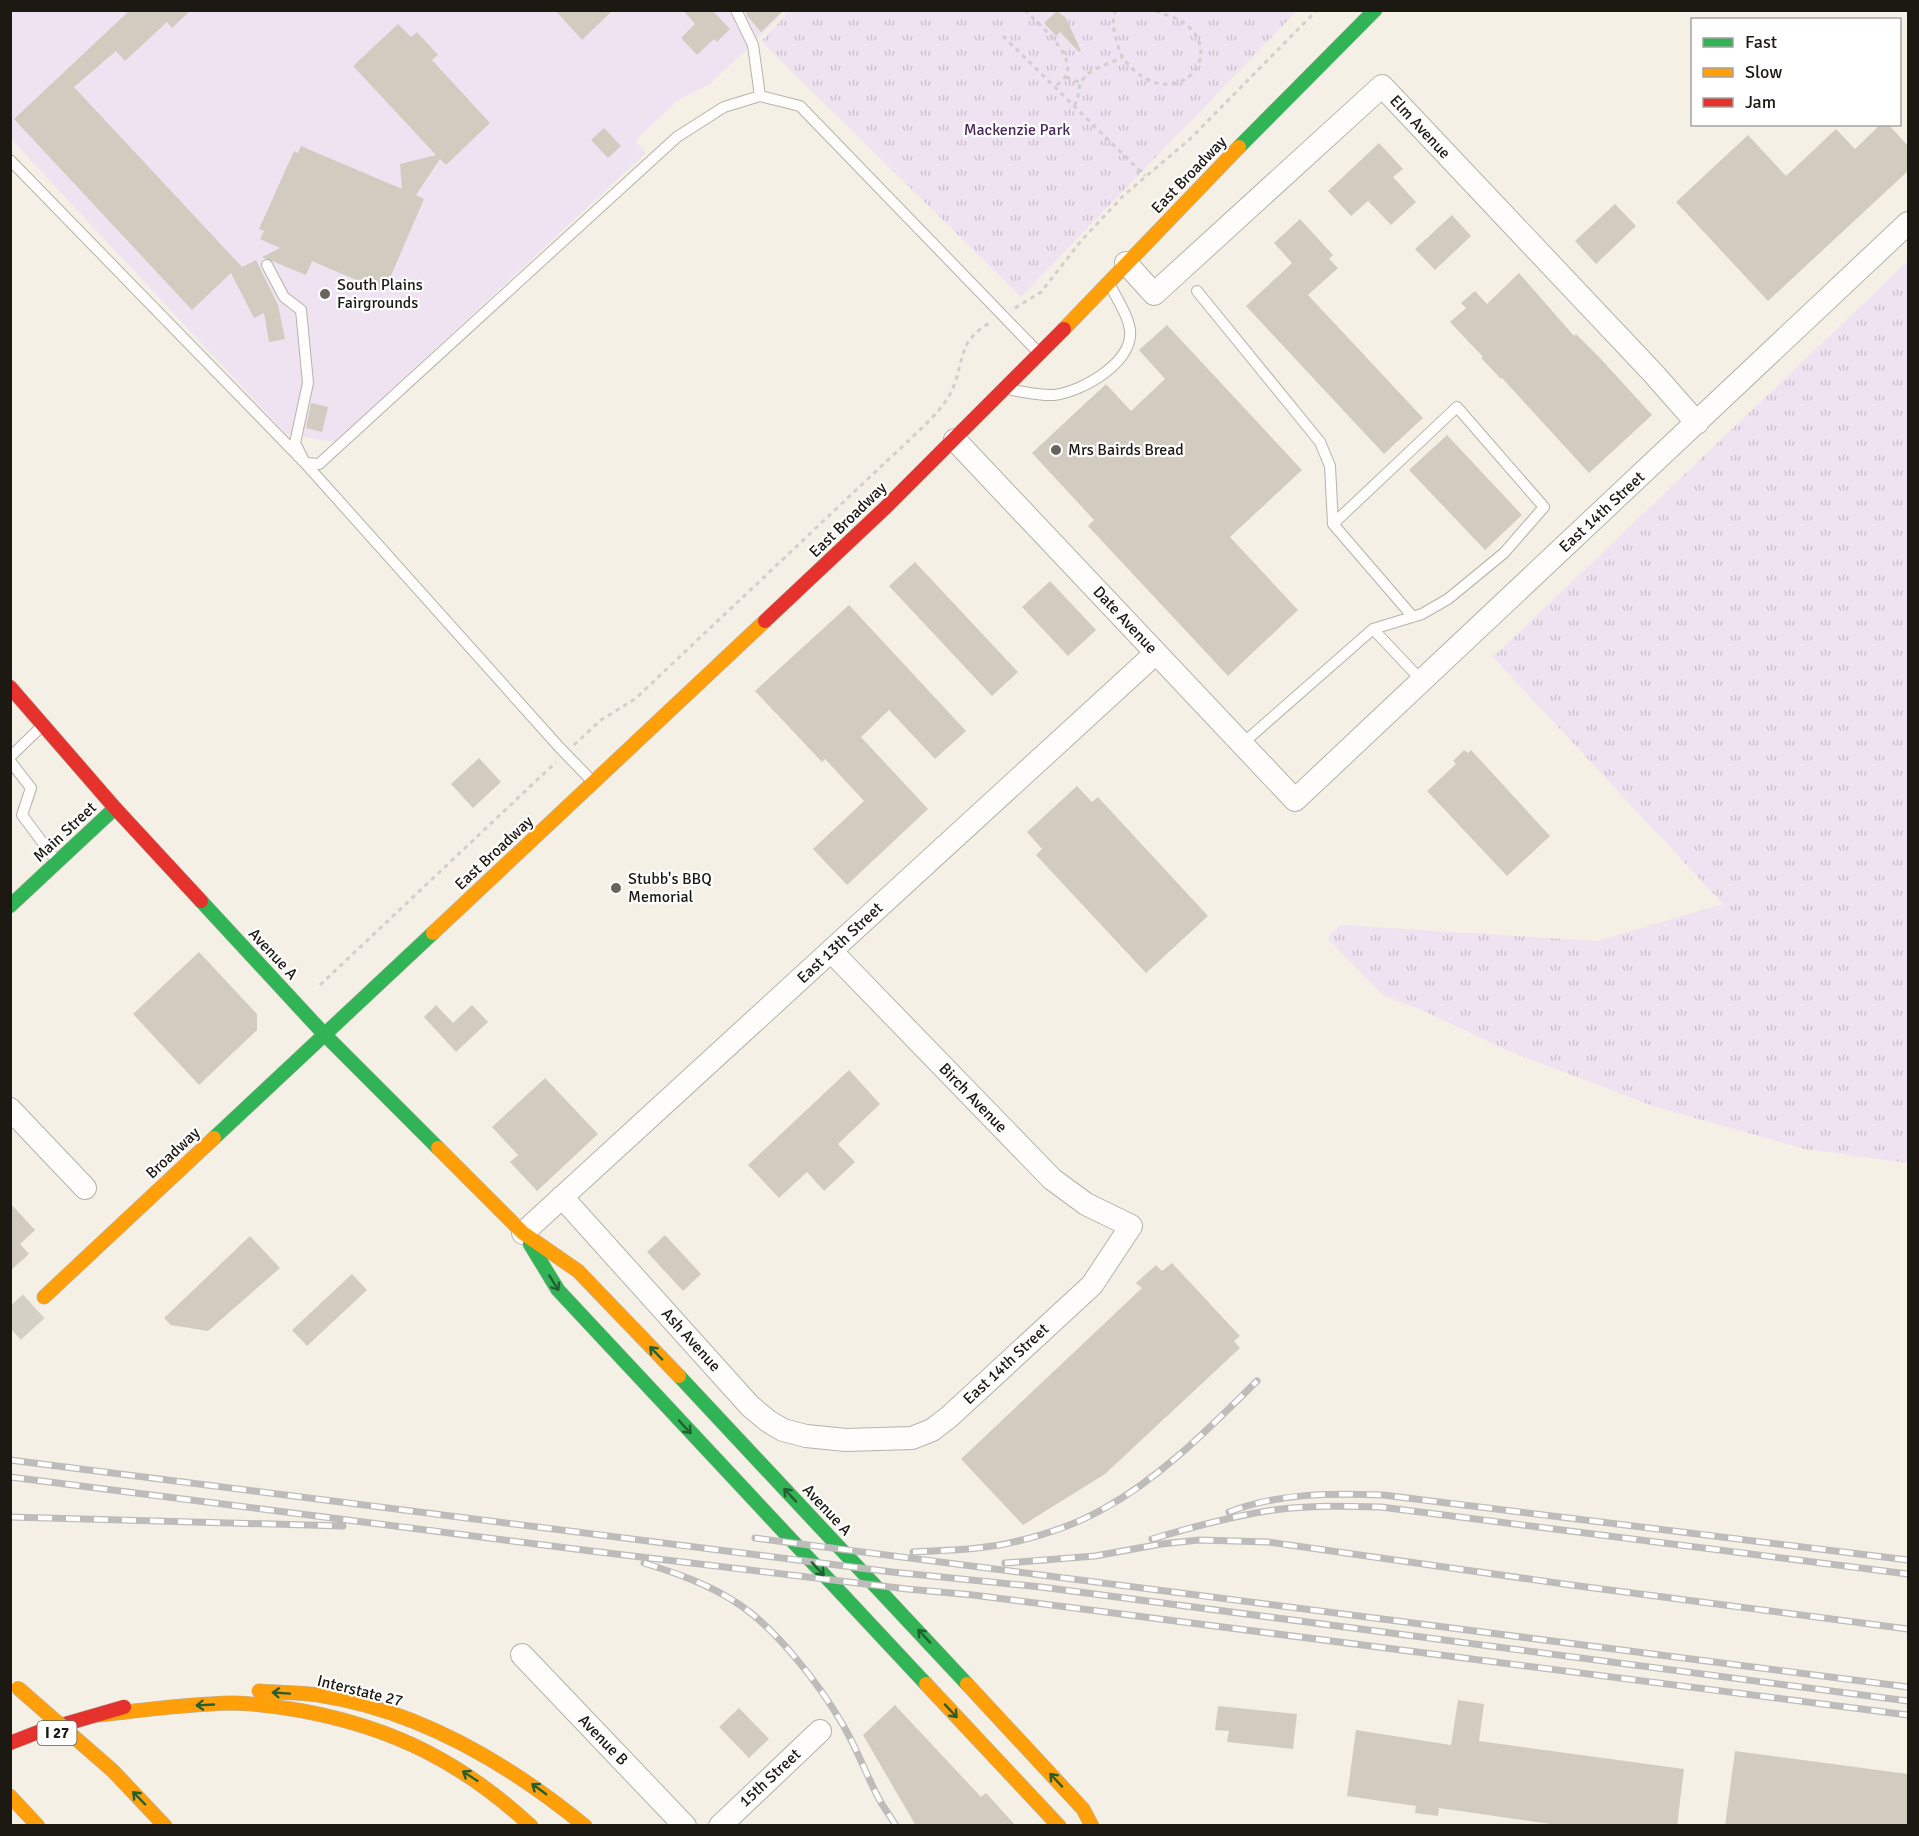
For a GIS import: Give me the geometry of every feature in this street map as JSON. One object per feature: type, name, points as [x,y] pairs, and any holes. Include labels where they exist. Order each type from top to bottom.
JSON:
[{"type":"main road","name":"East Broadway","points":[[324,1034],[594,783],[955,440],[1375,10]]},
{"type":"main road","name":"Avenue A","points":[[10,687],[115,808],[324,1034],[523,1233],[578,1271],[717,1416],[1068,1792],[1083,1809],[1092,1826]]},
{"type":"main road","name":"Main Street","points":[[10,906],[115,808]]},
{"type":"main road","name":"Broadway","points":[[44,1297],[324,1034]]},
{"type":"main road","name":"Avenue A","points":[[523,1233],[558,1290],[1059,1826]]},
{"type":"main road","name":"I 27","points":[[14,1684],[82,1762]]},
{"type":"main road","points":[[14,1684],[113,1771],[165,1826]]},
{"type":"main road","name":"Interstate 27","points":[[99,1715],[185,1693],[237,1690],[318,1695],[372,1707],[458,1742],[495,1762],[533,1785],[585,1826]]},
{"type":"main road","points":[[10,1743],[41,1731],[99,1715],[172,1707],[232,1703],[257,1704],[329,1714],[376,1729],[438,1755],[490,1789],[531,1826]]},
{"type":"main road","points":[[10,1796],[38,1826]]},
{"type":"street","name":"Elm Avenue","points":[[1126,263],[1154,294],[1382,86],[1653,373],[1697,423]]},
{"type":"street","name":"East 14th Street","points":[[1294,800],[1908,223]]},
{"type":"street","name":"Date Avenue","points":[[955,440],[1294,800]]},
{"type":"street","name":"East 13th Street","points":[[523,1233],[1156,653]]},
{"type":"street","name":"Birch Avenue","points":[[831,951],[1052,1179],[1086,1204],[1131,1226]]},
{"type":"street","points":[[10,1109],[86,1188]]},
{"type":"street","name":"Ash Avenue","points":[[562,1197],[750,1406],[783,1430],[806,1436],[846,1440]]},
{"type":"street","name":"East 14th Street","points":[[846,1440],[912,1438],[932,1430],[1092,1285],[1131,1226]]},
{"type":"street","name":"Avenue B","points":[[522,1655],[685,1826]]},
{"type":"street","name":"15th Street","points":[[720,1826],[820,1731]]},
{"type":"lane","points":[[736,10],[753,45],[760,96]]},
{"type":"lane","points":[[305,463],[319,464],[677,138],[724,107],[760,96],[800,106],[1041,354]]},
{"type":"lane","points":[[10,160],[305,463],[594,783]]},
{"type":"lane","points":[[267,265],[284,297],[302,310],[308,383],[295,443],[305,463]]},
{"type":"lane","points":[[1006,389],[1053,395],[1079,388],[1098,379],[1123,356],[1130,340],[1130,326],[1109,282]]},
{"type":"lane","points":[[1197,291],[1320,441],[1330,466],[1333,524],[1413,617]]},
{"type":"lane","points":[[1242,744],[1373,629],[1422,614],[1448,599],[1504,552],[1544,507],[1457,407],[1333,524]]},
{"type":"lane","points":[[1373,629],[1422,681]]},
{"type":"lane","points":[[10,757],[43,724]]},
{"type":"lane","points":[[10,761],[31,788],[22,815],[58,862]]},
{"type":"path","points":[[1026,10],[1063,51],[1067,59],[1066,77],[1055,87]]},
{"type":"path","points":[[1116,10],[1112,18],[1112,26],[1122,57],[1146,80],[1165,86],[1178,84],[1196,69],[1200,47],[1195,33],[1183,22],[1154,10]]},
{"type":"path","points":[[320,985],[585,733],[635,699],[926,425],[937,414],[953,389],[961,356],[972,336],[980,328],[1041,292],[1080,241],[1123,196],[1190,139],[1317,10]]},
{"type":"path","points":[[1003,36],[1145,176]]},
{"type":"path","points":[[1074,106],[1079,98],[1081,83],[1092,70],[1113,63],[1122,57]]},
{"type":"path","points":[[1066,77],[1081,83]]},
{"type":"green space","name":"South Plains Fairgrounds","points":[[776,10],[781,16],[710,84],[677,101],[635,141],[646,153],[335,442],[286,434],[11,139],[11,11]]},
{"type":"green space","name":"Mackenzie Park","points":[[782,11],[1297,11],[1021,297],[761,41],[786,15]]},
{"type":"green space","points":[[1908,261],[1908,1163],[1805,1149],[1653,1106],[1504,1049],[1422,1010],[1384,996],[1327,938],[1341,925],[1597,941],[1723,904],[1493,657]]},
{"type":"building","points":[[130,10],[191,10],[172,28],[167,22],[125,61],[116,51],[74,87],[242,267],[256,260],[278,305],[285,339],[269,342],[264,313],[254,318],[231,273],[192,310],[14,119]]},
{"type":"building","points":[[555,10],[613,10],[582,40]]},
{"type":"building","points":[[683,10],[712,10],[730,29],[717,42],[714,39],[697,55],[681,38],[695,24]]},
{"type":"building","points":[[745,10],[784,10],[761,32]]},
{"type":"building","points":[[1057,11],[1066,18],[1081,51],[1079,52],[1060,32],[1056,36],[1044,23]]},
{"type":"building","points":[[398,24],[411,37],[417,32],[438,55],[432,60],[490,123],[446,165],[440,159],[416,195],[424,199],[384,292],[312,261],[306,275],[262,257],[280,248],[260,239],[264,231],[259,229],[294,151],[298,153],[301,146],[402,189],[400,164],[436,155],[353,66]]},
{"type":"building","points":[[1879,126],[1890,126],[1908,146],[1908,171],[1768,301],[1676,202],[1748,135],[1786,176],[1836,129],[1855,149]]},
{"type":"building","points":[[604,128],[621,146],[608,158],[591,140]]},
{"type":"building","points":[[1379,143],[1403,169],[1393,177],[1416,202],[1391,225],[1368,201],[1351,216],[1328,191]]},
{"type":"building","points":[[1615,204],[1636,226],[1596,264],[1575,241]]},
{"type":"building","points":[[1452,215],[1471,236],[1435,270],[1415,249]]},
{"type":"building","points":[[1300,219],[1333,255],[1329,259],[1338,268],[1308,295],[1423,418],[1384,454],[1246,306],[1292,263],[1274,243]]},
{"type":"building","points":[[1519,273],[1574,336],[1576,334],[1600,358],[1652,415],[1589,473],[1450,322],[1466,308],[1461,303],[1475,291],[1487,304]]},
{"type":"building","points":[[1167,325],[1302,470],[1230,537],[1298,610],[1228,676],[1088,526],[1094,520],[1032,453],[1106,384],[1131,411],[1165,379],[1139,350]]},
{"type":"building","points":[[311,403],[328,407],[322,432],[306,428]]},
{"type":"building","points":[[1447,435],[1522,515],[1485,550],[1409,470]]},
{"type":"building","points":[[915,562],[1018,672],[992,696],[889,586]]},
{"type":"building","points":[[1050,581],[1096,630],[1068,656],[1022,607]]},
{"type":"building","points":[[849,605],[966,731],[935,759],[889,710],[861,737],[928,809],[847,885],[813,849],[864,801],[825,759],[822,762],[755,691]]},
{"type":"building","points":[[1464,750],[1468,753],[1471,750],[1550,836],[1507,876],[1427,791],[1456,764],[1453,761]]},
{"type":"building","points":[[479,758],[501,782],[473,808],[451,784]]},
{"type":"building","points":[[1077,786],[1092,802],[1098,797],[1208,916],[1146,973],[1036,855],[1042,849],[1027,832]]},
{"type":"building","points":[[199,952],[257,1014],[257,1030],[199,1085],[133,1014]]},
{"type":"building","points":[[436,1005],[453,1023],[472,1005],[488,1022],[456,1052],[424,1017]]},
{"type":"building","points":[[849,1070],[880,1104],[838,1144],[855,1162],[824,1191],[807,1172],[779,1198],[748,1165]]},
{"type":"building","points":[[545,1078],[598,1134],[537,1191],[510,1162],[518,1155],[492,1127]]},
{"type":"building","points":[[10,1203],[35,1230],[20,1244],[29,1254],[10,1271]]},
{"type":"building","points":[[665,1235],[701,1274],[683,1291],[647,1252]]},
{"type":"building","points":[[250,1236],[280,1268],[208,1331],[171,1325],[164,1318]]},
{"type":"building","points":[[1172,1263],[1240,1336],[1234,1341],[1240,1348],[1105,1474],[1023,1525],[961,1459],[1142,1288],[1136,1283],[1156,1265],[1162,1271]]},
{"type":"building","points":[[352,1274],[367,1290],[307,1346],[292,1330]]},
{"type":"building","points":[[1458,1700],[1484,1704],[1479,1741],[1684,1769],[1677,1826],[1565,1826],[1439,1808],[1438,1816],[1415,1813],[1416,1806],[1347,1796],[1356,1730],[1451,1745]]},
{"type":"building","points":[[895,1705],[981,1797],[986,1793],[1016,1826],[916,1826],[863,1735]]},
{"type":"building","points":[[1218,1706],[1297,1714],[1293,1749],[1227,1742],[1229,1731],[1215,1730]]},
{"type":"building","points":[[739,1708],[769,1739],[749,1758],[719,1727]]},
{"type":"building","points":[[1735,1751],[1908,1774],[1908,1826],[1725,1826]]},
{"type":"tunnel","points":[[10,1328],[44,1297]]},
{"type":"railway","points":[[913,1552],[1005,1544],[1051,1532],[1093,1514],[1125,1496],[1165,1467],[1257,1381]]},
{"type":"railway","points":[[10,1460],[892,1572],[1041,1587],[1908,1701]]},
{"type":"railway","points":[[10,1477],[591,1551],[973,1595],[1908,1715]]},
{"type":"railway","points":[[1229,1512],[1286,1498],[1344,1494],[1383,1495],[1908,1560]]},
{"type":"railway","points":[[1152,1539],[1243,1515],[1287,1508],[1381,1507],[1908,1574]]},
{"type":"railway","points":[[10,1517],[343,1526]]},
{"type":"railway","points":[[755,1538],[1908,1687]]},
{"type":"railway","points":[[1005,1563],[1095,1556],[1161,1544],[1199,1540],[1268,1542],[1908,1629]]},
{"type":"railway","points":[[644,1563],[717,1591],[754,1616],[783,1643],[810,1676],[843,1725],[879,1799],[896,1826]]},
{"type":"traffic: fast","points":[[1239,147],[1375,10]]},
{"type":"traffic: fast","points":[[10,906],[115,808]]},
{"type":"traffic: fast","points":[[201,901],[324,1034],[438,1148]]},
{"type":"traffic: fast","points":[[214,1138],[433,933]]},
{"type":"traffic: fast","points":[[530,1244],[558,1290],[926,1684]]},
{"type":"traffic: fast","points":[[679,1376],[967,1684]]},
{"type":"traffic: slow","points":[[1064,329],[1239,147]]},
{"type":"traffic: slow","points":[[433,933],[765,621]]},
{"type":"traffic: slow","points":[[44,1297],[214,1138]]},
{"type":"traffic: slow","points":[[438,1148],[523,1233],[578,1271],[679,1376]]},
{"type":"traffic: slow","points":[[926,1684],[1059,1826]]},
{"type":"traffic: slow","points":[[967,1684],[1083,1809],[1092,1826]]},
{"type":"traffic: slow","points":[[18,1688],[113,1771]]},
{"type":"traffic: slow","points":[[259,1691],[311,1694],[355,1702],[426,1726],[460,1742],[525,1781],[585,1826]]},
{"type":"traffic: slow","points":[[99,1715],[231,1703],[276,1707],[336,1718],[367,1727],[426,1751],[479,1784],[531,1826]]},
{"type":"traffic: slow","points":[[113,1771],[165,1826]]},
{"type":"traffic: slow","points":[[10,1796],[38,1826]]},
{"type":"traffic: jam","points":[[765,621],[885,508],[1064,329]]},
{"type":"traffic: jam","points":[[10,687],[115,808],[201,901]]},
{"type":"traffic: jam","points":[[10,1743],[41,1731],[124,1707]]},
{"type":"place","name":"South Plains Fairgrounds","points":[[325,294]]},
{"type":"place","name":"Mrs Bairds Bread","points":[[1056,450]]},
{"type":"place","name":"Stubb's BBQ Memorial","points":[[616,888]]}]
